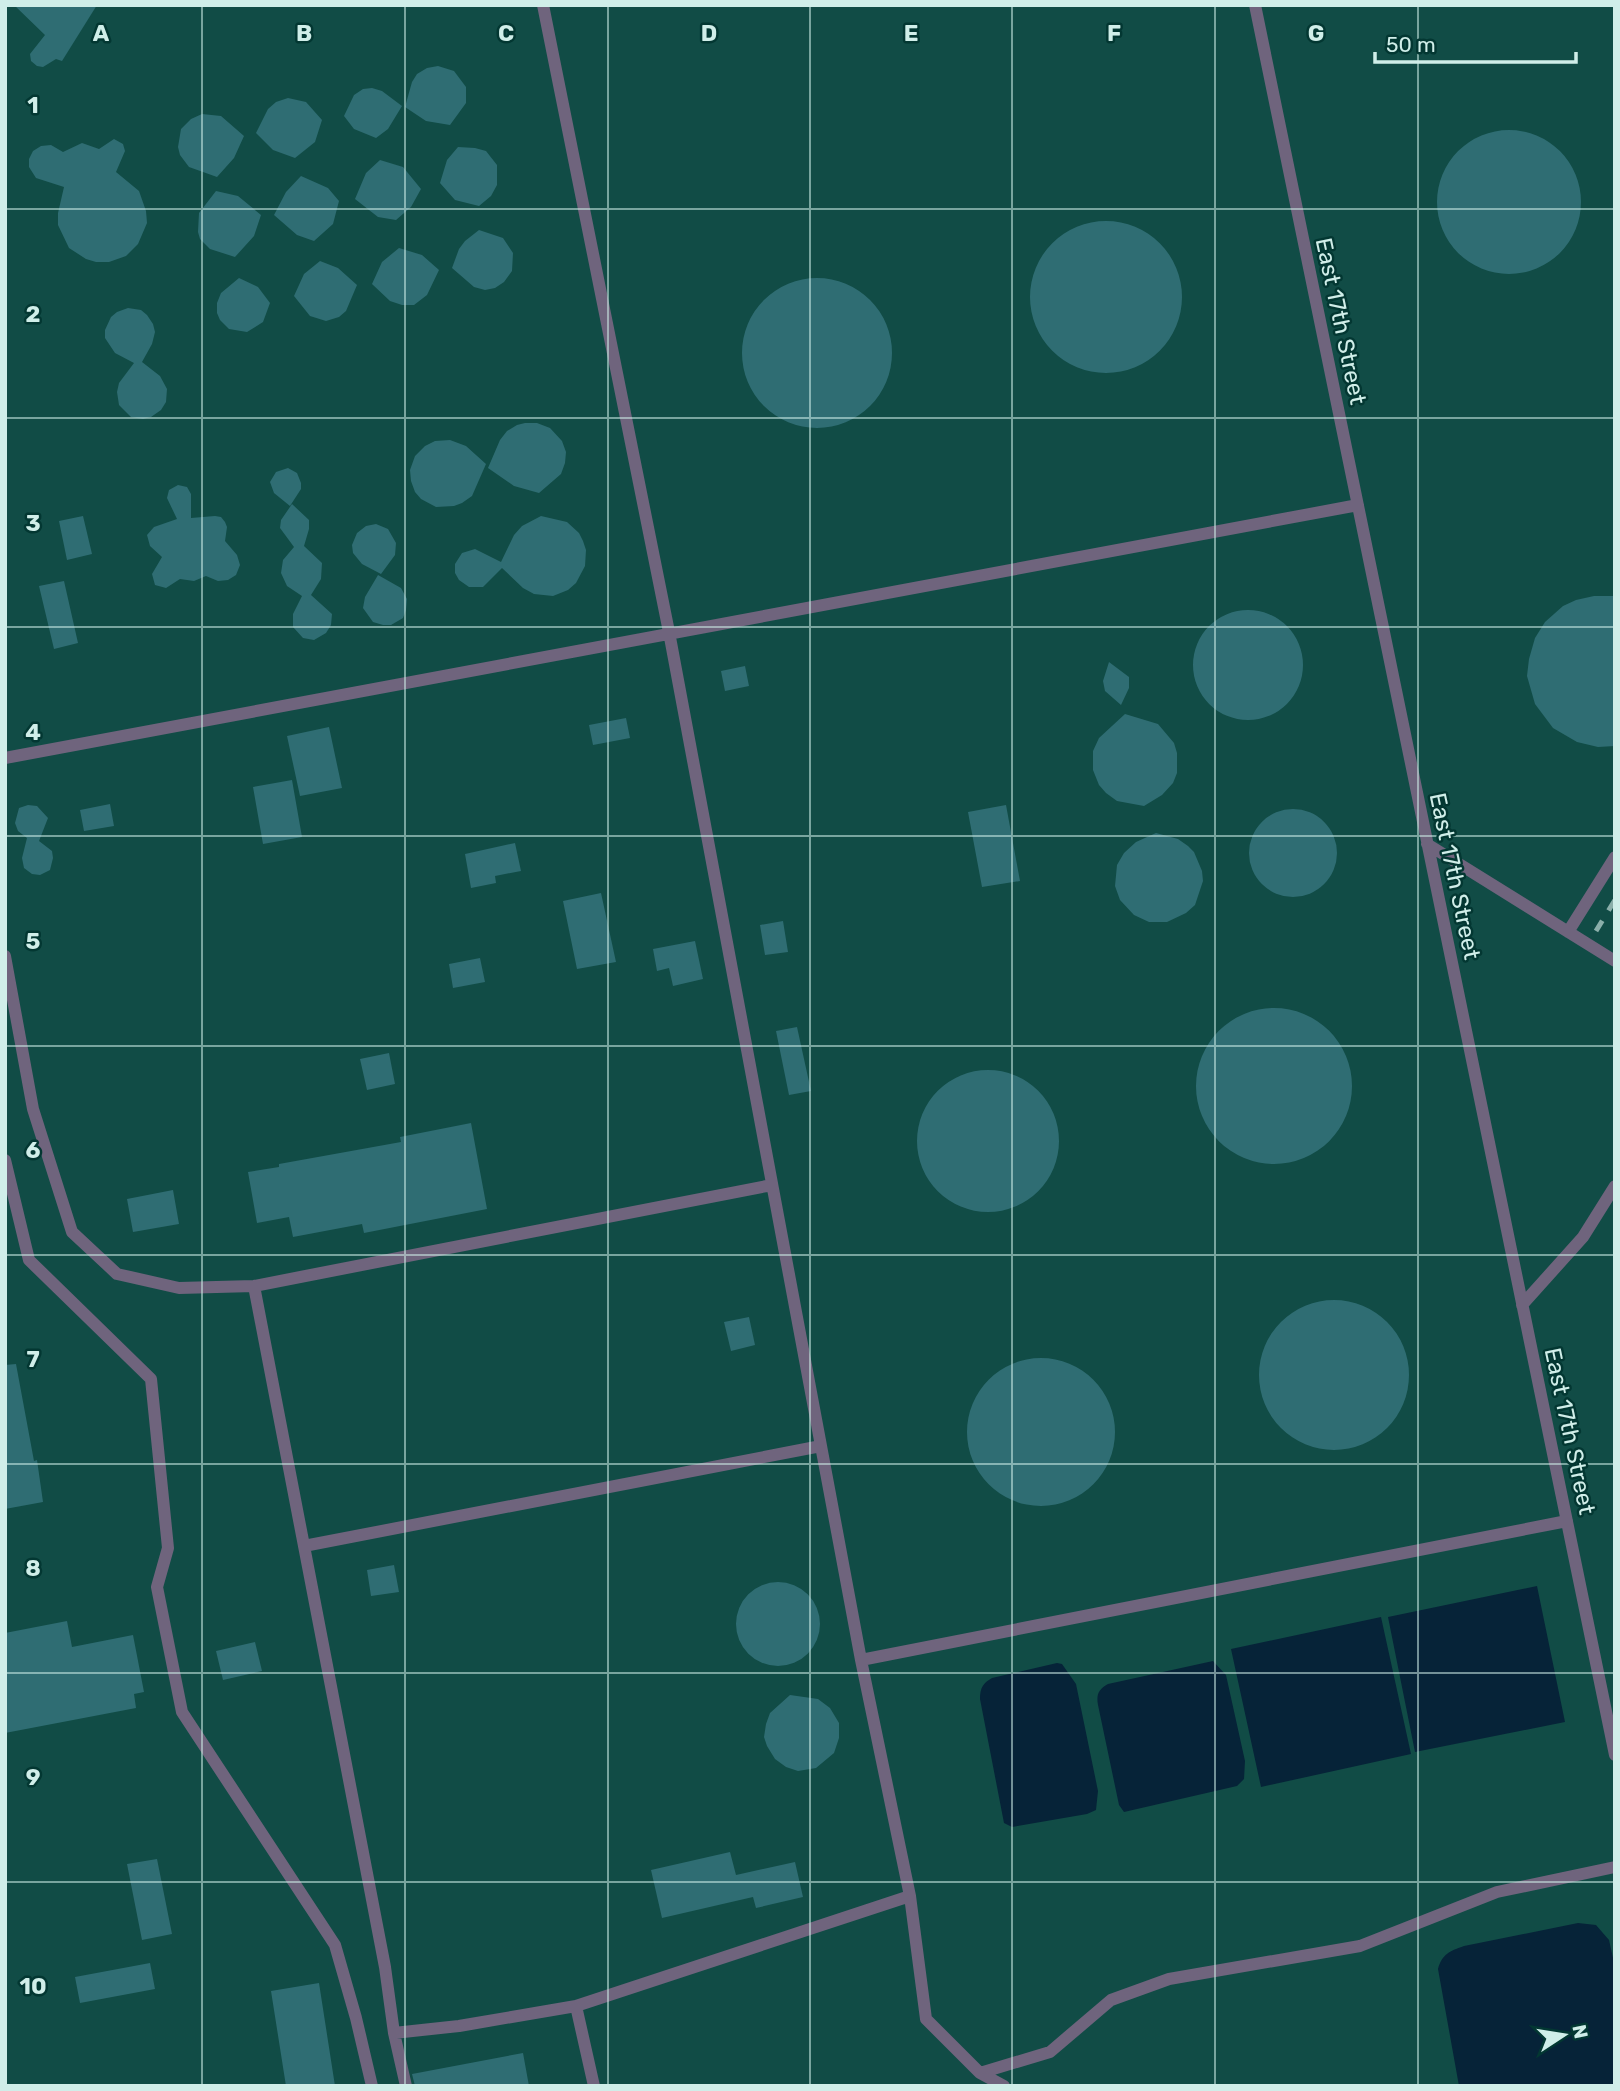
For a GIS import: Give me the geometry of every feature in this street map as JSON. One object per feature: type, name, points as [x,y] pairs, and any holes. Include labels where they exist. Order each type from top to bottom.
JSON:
[{"type":"lane","points":[[543,5],[669,632],[860,1660],[910,1896],[926,2019],[980,2073],[1004,2086]]},
{"type":"lane","name":"East 17th Street","points":[[1255,5],[1615,1755]]},
{"type":"lane","points":[[5,758],[1358,505]]},
{"type":"lane","points":[[1427,844],[1615,961]]},
{"type":"lane","points":[[1568,932],[1615,857]]},
{"type":"lane","points":[[5,956],[33,1109],[72,1232],[117,1274],[179,1288],[254,1286],[772,1185]]},
{"type":"lane","points":[[5,1160],[29,1260],[151,1379],[168,1548],[157,1587],[182,1712],[335,1945],[372,2086]]},
{"type":"lane","points":[[1522,1305],[1583,1237],[1615,1186]]},
{"type":"lane","points":[[254,1286],[406,2086]]},
{"type":"lane","points":[[304,1546],[821,1446]]},
{"type":"lane","points":[[860,1660],[1567,1521]]},
{"type":"lane","points":[[980,2073],[1050,2052],[1111,2000],[1169,1979],[1360,1945],[1497,1892],[1615,1867]]},
{"type":"lane","points":[[394,2033],[459,2026],[576,2006],[910,1896]]},
{"type":"lane","points":[[576,2006],[594,2086]]},
{"type":"shaded area","points":[[5,5],[1615,5],[1615,2086],[5,2086]]},
{"type":"water","points":[[1537,1586],[1565,1722],[1415,1752],[1388,1617]]},
{"type":"water","points":[[1381,1617],[1411,1754],[1261,1787],[1231,1649]]},
{"type":"water","points":[[1213,1661],[1226,1675],[1245,1761],[1244,1779],[1237,1786],[1124,1812],[1119,1805],[1098,1705],[1099,1692],[1108,1684]]},
{"type":"water","points":[[1062,1664],[1076,1684],[1098,1791],[1096,1810],[1087,1814],[1012,1827],[1004,1823],[980,1699],[981,1692],[984,1684],[992,1678]]},
{"type":"water","points":[[1578,1923],[1596,1925],[1609,1940],[1615,1967],[1615,2086],[1459,2086],[1438,1969],[1444,1956],[1464,1946]]},
{"type":"building","points":[[14,5],[97,5],[62,61],[56,59],[43,67],[31,61],[30,54],[45,35]]},
{"type":"building","points":[[438,66],[454,71],[466,87],[466,103],[450,125],[426,121],[405,107],[417,74]]},
{"type":"building","points":[[363,89],[382,91],[402,106],[388,129],[376,138],[354,129],[344,116],[354,95]]},
{"type":"building","points":[[288,98],[306,102],[322,120],[315,142],[295,158],[273,150],[256,133],[268,109],[276,102]]},
{"type":"building","points":[[202,114],[221,116],[244,136],[234,158],[217,177],[189,167],[180,155],[178,147],[181,129],[191,119]]},
{"type":"building","points":[[1509,130],[1537,135],[1560,151],[1576,174],[1581,202],[1576,230],[1560,253],[1537,269],[1509,274],[1481,269],[1458,253],[1442,230],[1437,202],[1442,174],[1458,151],[1481,135]]},
{"type":"building","points":[[114,139],[123,144],[125,151],[116,172],[139,191],[147,223],[138,244],[126,256],[109,262],[96,262],[69,248],[58,225],[64,187],[36,178],[29,167],[29,159],[33,151],[41,146],[51,145],[63,152],[82,143],[99,149]]},
{"type":"building","points":[[458,147],[486,151],[497,165],[497,185],[491,196],[479,206],[455,200],[440,183],[447,160]]},
{"type":"building","points":[[380,160],[403,167],[421,189],[411,207],[396,220],[378,217],[355,199],[366,173]]},
{"type":"building","points":[[301,176],[328,188],[339,201],[333,224],[314,241],[297,235],[274,215],[286,192]]},
{"type":"building","points":[[216,191],[238,196],[261,215],[254,236],[235,257],[210,249],[200,239],[199,213]]},
{"type":"building","points":[[1106,221],[1135,227],[1160,243],[1176,268],[1182,297],[1176,326],[1160,351],[1135,367],[1106,373],[1077,367],[1052,351],[1036,326],[1030,297],[1036,268],[1052,243],[1077,227]]},
{"type":"building","points":[[479,230],[503,238],[513,253],[512,271],[504,282],[485,290],[474,287],[452,268],[459,249]]},
{"type":"building","points":[[399,248],[422,255],[439,270],[427,295],[414,305],[390,301],[372,284],[382,262]]},
{"type":"building","points":[[320,261],[338,268],[357,285],[346,311],[339,317],[326,321],[310,316],[294,296],[304,274]]},
{"type":"building","points":[[239,278],[258,287],[270,303],[263,322],[247,332],[229,329],[217,313],[221,293]]},
{"type":"building","points":[[817,278],[846,284],[870,300],[886,324],[892,353],[886,382],[870,406],[846,422],[817,428],[788,422],[764,406],[748,382],[742,353],[748,324],[764,300],[788,284]]},
{"type":"building","points":[[128,308],[141,310],[153,324],[155,332],[152,344],[142,362],[160,376],[167,389],[166,402],[161,410],[143,419],[131,417],[119,405],[119,383],[134,363],[115,353],[105,338],[105,330],[111,317]]},
{"type":"building","points":[[525,423],[537,423],[550,428],[562,441],[566,452],[561,474],[539,493],[514,486],[488,468],[500,440],[507,431]]},
{"type":"building","points":[[450,440],[466,446],[486,464],[472,496],[454,506],[436,507],[421,499],[415,492],[410,470],[415,456],[425,446],[435,441]]},
{"type":"building","points":[[288,468],[297,473],[301,483],[301,489],[290,506],[274,493],[270,482],[276,472]]},
{"type":"building","points":[[178,485],[187,487],[191,494],[191,518],[215,516],[221,517],[225,522],[225,541],[237,555],[240,565],[236,575],[228,580],[218,581],[206,576],[194,581],[180,579],[166,588],[155,585],[152,574],[162,557],[150,546],[147,535],[154,527],[177,519],[167,498],[169,490]]},
{"type":"building","points":[[292,504],[309,520],[304,546],[322,563],[321,579],[311,595],[332,614],[331,625],[326,633],[314,640],[303,638],[293,627],[293,614],[302,596],[287,586],[281,573],[283,560],[294,547],[280,528],[281,520]]},
{"type":"building","points":[[83,516],[92,554],[67,560],[59,521]]},
{"type":"building","points":[[541,516],[567,522],[583,541],[586,550],[585,566],[576,583],[568,590],[553,596],[534,594],[523,588],[502,568],[483,587],[469,587],[459,580],[455,573],[455,564],[462,553],[475,549],[501,562],[514,535],[522,526]]},
{"type":"building","points":[[376,524],[388,529],[396,543],[395,555],[381,574],[362,564],[353,553],[352,545],[357,533],[366,526]]},
{"type":"building","points":[[378,575],[401,588],[407,599],[403,618],[391,625],[373,622],[363,608],[365,597]]},
{"type":"building","points":[[64,581],[78,643],[54,649],[39,586]]},
{"type":"building","points":[[1594,596],[1615,596],[1615,746],[1598,747],[1577,742],[1553,728],[1535,704],[1527,676],[1535,638],[1545,622],[1563,606]]},
{"type":"building","points":[[1248,610],[1269,614],[1287,626],[1299,644],[1303,665],[1299,686],[1287,704],[1269,716],[1248,720],[1227,716],[1209,704],[1197,686],[1193,665],[1197,644],[1209,626],[1227,614]]},
{"type":"building","points":[[1109,662],[1129,677],[1129,688],[1121,705],[1105,691],[1103,681]]},
{"type":"building","points":[[745,666],[749,686],[725,691],[721,671]]},
{"type":"building","points":[[1125,714],[1158,724],[1174,743],[1177,753],[1177,773],[1173,783],[1162,795],[1144,806],[1117,801],[1099,785],[1093,770],[1093,751],[1099,738]]},
{"type":"building","points":[[626,718],[630,738],[593,745],[589,725]]},
{"type":"building","points":[[329,727],[342,788],[300,796],[287,736]]},
{"type":"building","points":[[292,780],[302,837],[263,844],[253,787]]},
{"type":"building","points":[[110,804],[114,826],[84,831],[80,810]]},
{"type":"building","points":[[1006,805],[1020,881],[982,887],[968,812]]},
{"type":"building","points":[[37,806],[48,818],[39,841],[52,851],[53,858],[50,870],[40,875],[32,874],[24,868],[22,858],[27,838],[18,831],[15,823],[19,808]]},
{"type":"building","points":[[1293,809],[1318,816],[1330,828],[1337,853],[1330,878],[1318,890],[1293,897],[1268,890],[1256,878],[1249,853],[1256,828],[1268,816]]},
{"type":"building","points":[[1156,833],[1178,839],[1188,846],[1194,852],[1202,871],[1203,881],[1195,905],[1186,913],[1167,922],[1149,922],[1134,915],[1120,900],[1115,886],[1117,865],[1124,853],[1136,842]]},
{"type":"building","points":[[515,843],[521,871],[495,876],[496,883],[471,888],[465,854]]},
{"type":"building","points":[[601,893],[616,962],[577,969],[563,901]]},
{"type":"building","points":[[783,921],[788,952],[765,955],[760,925]]},
{"type":"building","points":[[695,941],[703,979],[673,986],[669,968],[657,971],[653,949]]},
{"type":"building","points":[[480,958],[485,982],[453,988],[449,964]]},
{"type":"building","points":[[1274,1008],[1304,1014],[1329,1031],[1346,1056],[1352,1086],[1346,1116],[1329,1141],[1304,1158],[1274,1164],[1244,1158],[1219,1141],[1202,1116],[1196,1086],[1202,1056],[1219,1031],[1244,1014]]},
{"type":"building","points":[[797,1027],[811,1091],[789,1095],[776,1031]]},
{"type":"building","points":[[389,1053],[395,1084],[367,1090],[360,1059]]},
{"type":"building","points":[[988,1070],[1015,1075],[1038,1091],[1054,1114],[1059,1141],[1054,1168],[1038,1191],[1015,1207],[988,1212],[961,1207],[938,1191],[922,1168],[917,1141],[922,1114],[938,1091],[961,1075]]},
{"type":"building","points":[[471,1123],[487,1209],[364,1233],[362,1224],[293,1237],[289,1217],[257,1223],[248,1172],[401,1142],[400,1137]]},
{"type":"building","points":[[173,1190],[179,1224],[133,1232],[127,1199]]},
{"type":"building","points":[[1334,1300],[1363,1306],[1387,1322],[1403,1346],[1409,1375],[1403,1404],[1387,1428],[1363,1444],[1334,1450],[1305,1444],[1281,1428],[1265,1404],[1259,1375],[1265,1346],[1281,1322],[1305,1306]]},
{"type":"building","points":[[749,1317],[755,1345],[731,1351],[724,1322]]},
{"type":"building","points":[[1041,1358],[1069,1363],[1094,1379],[1110,1404],[1115,1432],[1110,1460],[1094,1485],[1069,1501],[1041,1506],[1013,1501],[988,1485],[972,1460],[967,1432],[972,1404],[988,1379],[1013,1363]]},
{"type":"building","points":[[16,1364],[34,1461],[37,1460],[43,1502],[5,1509],[5,1365]]},
{"type":"building","points":[[394,1565],[399,1592],[371,1596],[367,1570]]},
{"type":"building","points":[[778,1582],[801,1589],[813,1601],[820,1624],[813,1647],[801,1659],[778,1666],[755,1659],[743,1647],[736,1624],[743,1601],[755,1589]]},
{"type":"building","points":[[67,1621],[72,1647],[133,1635],[144,1692],[134,1694],[136,1708],[5,1733],[5,1633]]},
{"type":"building","points":[[255,1642],[262,1671],[223,1680],[216,1651]]},
{"type":"building","points":[[790,1695],[818,1699],[830,1708],[839,1723],[839,1738],[834,1753],[816,1768],[798,1771],[786,1767],[775,1759],[767,1746],[764,1737],[770,1713]]},
{"type":"building","points":[[730,1852],[736,1875],[795,1862],[803,1897],[756,1908],[753,1897],[662,1918],[651,1870]]},
{"type":"building","points":[[157,1859],[172,1934],[142,1940],[127,1864]]},
{"type":"building","points":[[150,1963],[155,1989],[80,2003],[75,1977]]},
{"type":"building","points":[[319,1983],[335,2086],[286,2086],[271,1991]]},
{"type":"building","points":[[523,2053],[529,2086],[415,2086],[412,2074]]},
{"type":"railway","points":[[1596,931],[1615,900]]}]
